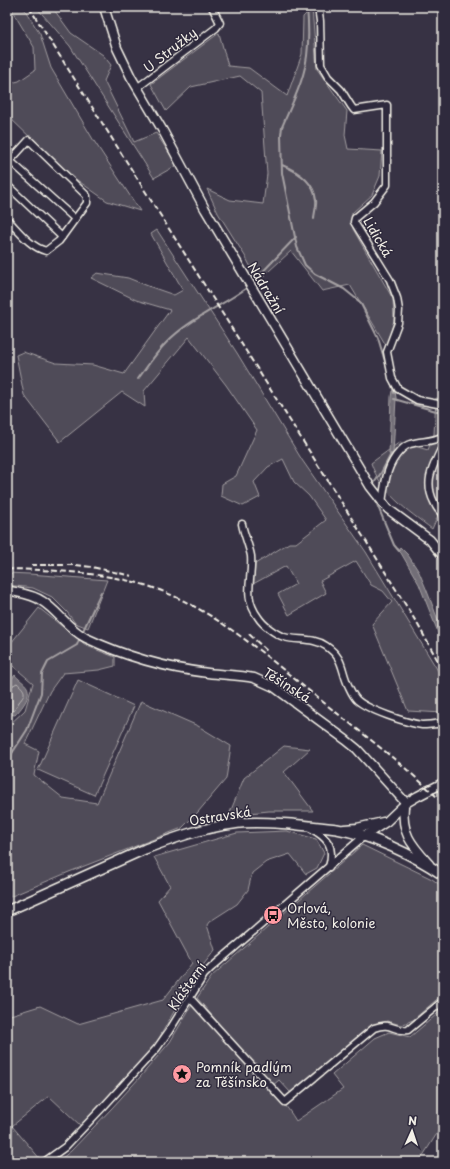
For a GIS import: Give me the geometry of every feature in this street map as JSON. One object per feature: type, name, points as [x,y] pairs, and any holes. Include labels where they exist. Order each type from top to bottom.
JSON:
[{"type":"main road","name":"Ostravská","points":[[7,911],[145,849],[190,833],[210,828],[246,823],[265,823],[337,829],[400,851],[430,866],[443,875]]},
{"type":"street","name":"Nádražní","points":[[104,7],[117,48],[131,78],[163,131],[217,229],[358,467],[382,503],[430,540],[443,556]]},
{"type":"street","name":"U Stružky","points":[[137,88],[216,28],[220,23],[212,7]]},
{"type":"street","name":"Lidická","points":[[318,7],[320,21],[321,65],[328,77],[341,90],[354,110],[387,105],[387,185],[374,202],[354,218],[354,222],[390,280],[397,298],[399,310],[398,322],[387,352],[392,378],[398,389],[417,400],[443,405]]},
{"type":"street","points":[[7,219],[32,244],[39,249],[46,251],[60,239],[88,203],[87,196],[29,140],[8,161],[75,219]]},
{"type":"street","points":[[7,185],[60,239]]},
{"type":"street","points":[[382,503],[386,475],[389,466],[405,446],[435,440],[443,436]]},
{"type":"street","points":[[443,445],[430,474],[428,483],[429,493],[438,510],[443,514]]},
{"type":"street","points":[[242,524],[251,555],[249,599],[258,619],[271,630],[285,637],[307,639],[324,644],[329,648],[339,658],[348,685],[358,701],[380,712],[421,725],[443,723]]},
{"type":"street","name":"Těšínská","points":[[7,590],[29,595],[41,600],[78,634],[132,656],[161,664],[210,674],[254,678],[263,681],[274,687],[357,749],[405,805]]},
{"type":"street","points":[[363,837],[386,822],[405,805],[418,796],[443,783]]},
{"type":"street","points":[[405,805],[403,821],[406,832],[417,851],[430,866]]},
{"type":"street","points":[[337,829],[357,828],[378,822],[386,822]]},
{"type":"street","points":[[307,826],[320,833],[327,840],[331,851],[329,867]]},
{"type":"street","name":"Klášterní","points":[[44,1162],[65,1147],[157,1048],[170,1031],[204,975],[363,837]]},
{"type":"street","points":[[190,998],[285,1102],[374,1028],[389,1025],[401,1030],[408,1030],[443,1001]]},
{"type":"shaded area","points":[[10,7],[23,7],[40,34],[51,68],[94,141],[140,211],[107,201],[67,173],[7,115],[7,84],[19,81],[35,70],[34,47]]},
{"type":"shaded area","points":[[36,7],[52,7],[71,33],[103,55],[111,65],[104,81],[134,142],[156,133],[177,165],[154,178],[70,46]]},
{"type":"shaded area","points":[[312,8],[317,69],[347,111],[345,135],[348,149],[382,151],[380,176],[372,195],[352,213],[353,229],[393,299],[394,320],[387,347],[350,285],[322,291],[291,251],[258,281],[245,256],[218,213],[207,189],[230,200],[263,204],[267,174],[261,93],[240,76],[191,87],[166,111],[151,84],[219,33],[228,66],[249,68],[287,96],[302,54],[303,17]]},
{"type":"shaded area","points":[[157,230],[237,353],[302,460],[366,552],[443,679],[443,713],[408,711],[372,624],[392,602],[383,591],[371,585],[356,561],[320,581],[326,593],[289,615],[278,594],[296,584],[286,566],[253,584],[255,564],[289,543],[296,543],[326,520],[309,496],[294,482],[283,459],[268,467],[254,482],[260,497],[243,506],[221,496],[222,484],[236,476],[257,430],[226,385],[189,337],[144,391],[145,407],[122,392],[60,442],[24,395],[16,355],[23,352],[56,363],[93,365],[124,374],[170,310],[136,300],[91,278],[97,273],[128,278],[174,295],[183,290],[151,234]]},
{"type":"shaded area","points":[[436,398],[443,400],[443,510],[441,509],[432,529],[404,508],[388,492],[375,474],[371,463],[400,442],[428,450],[434,434]]},
{"type":"shaded area","points":[[7,573],[107,580],[88,628],[75,623],[67,612],[52,597],[33,588],[7,585]]},
{"type":"shaded area","points":[[39,608],[87,646],[115,657],[115,666],[99,670],[63,673],[50,691],[25,744],[39,751],[34,775],[63,798],[97,803],[141,701],[198,726],[231,746],[226,779],[198,812],[182,828],[7,898],[7,727],[25,710],[33,683],[13,666],[7,667],[7,648]]},
{"type":"shaded area","points":[[78,680],[134,706],[94,795],[38,770]]},
{"type":"shaded area","points":[[284,746],[310,749],[284,772],[313,811],[269,811],[229,815],[244,778]]},
{"type":"shaded area","points":[[287,831],[316,839],[324,853],[317,868],[306,874],[290,854],[266,862],[252,873],[248,890],[237,904],[209,922],[207,925],[215,950],[193,978],[154,1047],[81,1126],[49,1096],[12,1126],[41,1160],[38,1162],[7,1162],[7,1016],[40,1006],[78,1024],[163,1000],[192,963],[158,900],[170,886],[154,857],[237,833]]},
{"type":"shaded area","points":[[362,845],[432,879],[443,887],[443,994],[413,1020],[401,1025],[387,1021],[372,1025],[291,1093],[279,1080],[272,1086],[197,998],[212,976]]},
{"type":"shaded area","points":[[193,1003],[261,1082],[280,1099],[296,1121],[343,1089],[332,1075],[375,1038],[389,1032],[410,1037],[443,1009],[443,1124],[419,1162],[57,1162],[71,1151],[141,1076],[170,1042]]},
{"type":"water","points":[[392,391],[395,391],[396,398],[393,454],[391,455],[389,454]]},
{"type":"water","points":[[400,547],[408,555],[419,572],[443,633],[443,645],[419,584],[398,550]]},
{"type":"water","points":[[15,675],[27,687],[28,694],[25,702],[15,715],[7,714],[7,685]]},
{"type":"waterway","points":[[307,7],[307,58],[299,88],[282,127],[281,135],[282,173],[297,247],[305,265],[315,274],[344,289],[360,302],[378,338],[387,368]]},
{"type":"waterway","points":[[282,165],[299,174],[312,188],[315,194],[316,202],[314,219]]},
{"type":"waterway","points":[[251,284],[296,237]]},
{"type":"waterway","points":[[138,379],[158,352],[175,334],[248,287]]},
{"type":"waterway","points":[[391,382],[394,393]]},
{"type":"waterway","points":[[394,399],[436,411],[443,411]]},
{"type":"waterway","points":[[372,486],[391,454]]},
{"type":"waterway","points":[[374,497],[394,545],[399,551]]},
{"type":"waterway","points":[[82,633],[101,592]]},
{"type":"waterway","points":[[7,761],[27,730],[41,693],[42,674],[48,662],[77,645],[80,637]]},
{"type":"railway","points":[[29,7],[371,549],[418,625],[443,670]]},
{"type":"railway","points":[[31,565],[75,565],[92,567],[132,576]]},
{"type":"railway","points":[[7,569],[60,571],[131,581],[148,586],[196,607],[219,621],[262,652],[400,763],[443,803]]},
{"type":"railway","points":[[249,634],[268,652]]},
{"type":"place","name":"Orlová, Město, kolonie","points":[[273,915]]},
{"type":"place","name":"Pomník padlým za Těšínsko","points":[[182,1074]]}]
